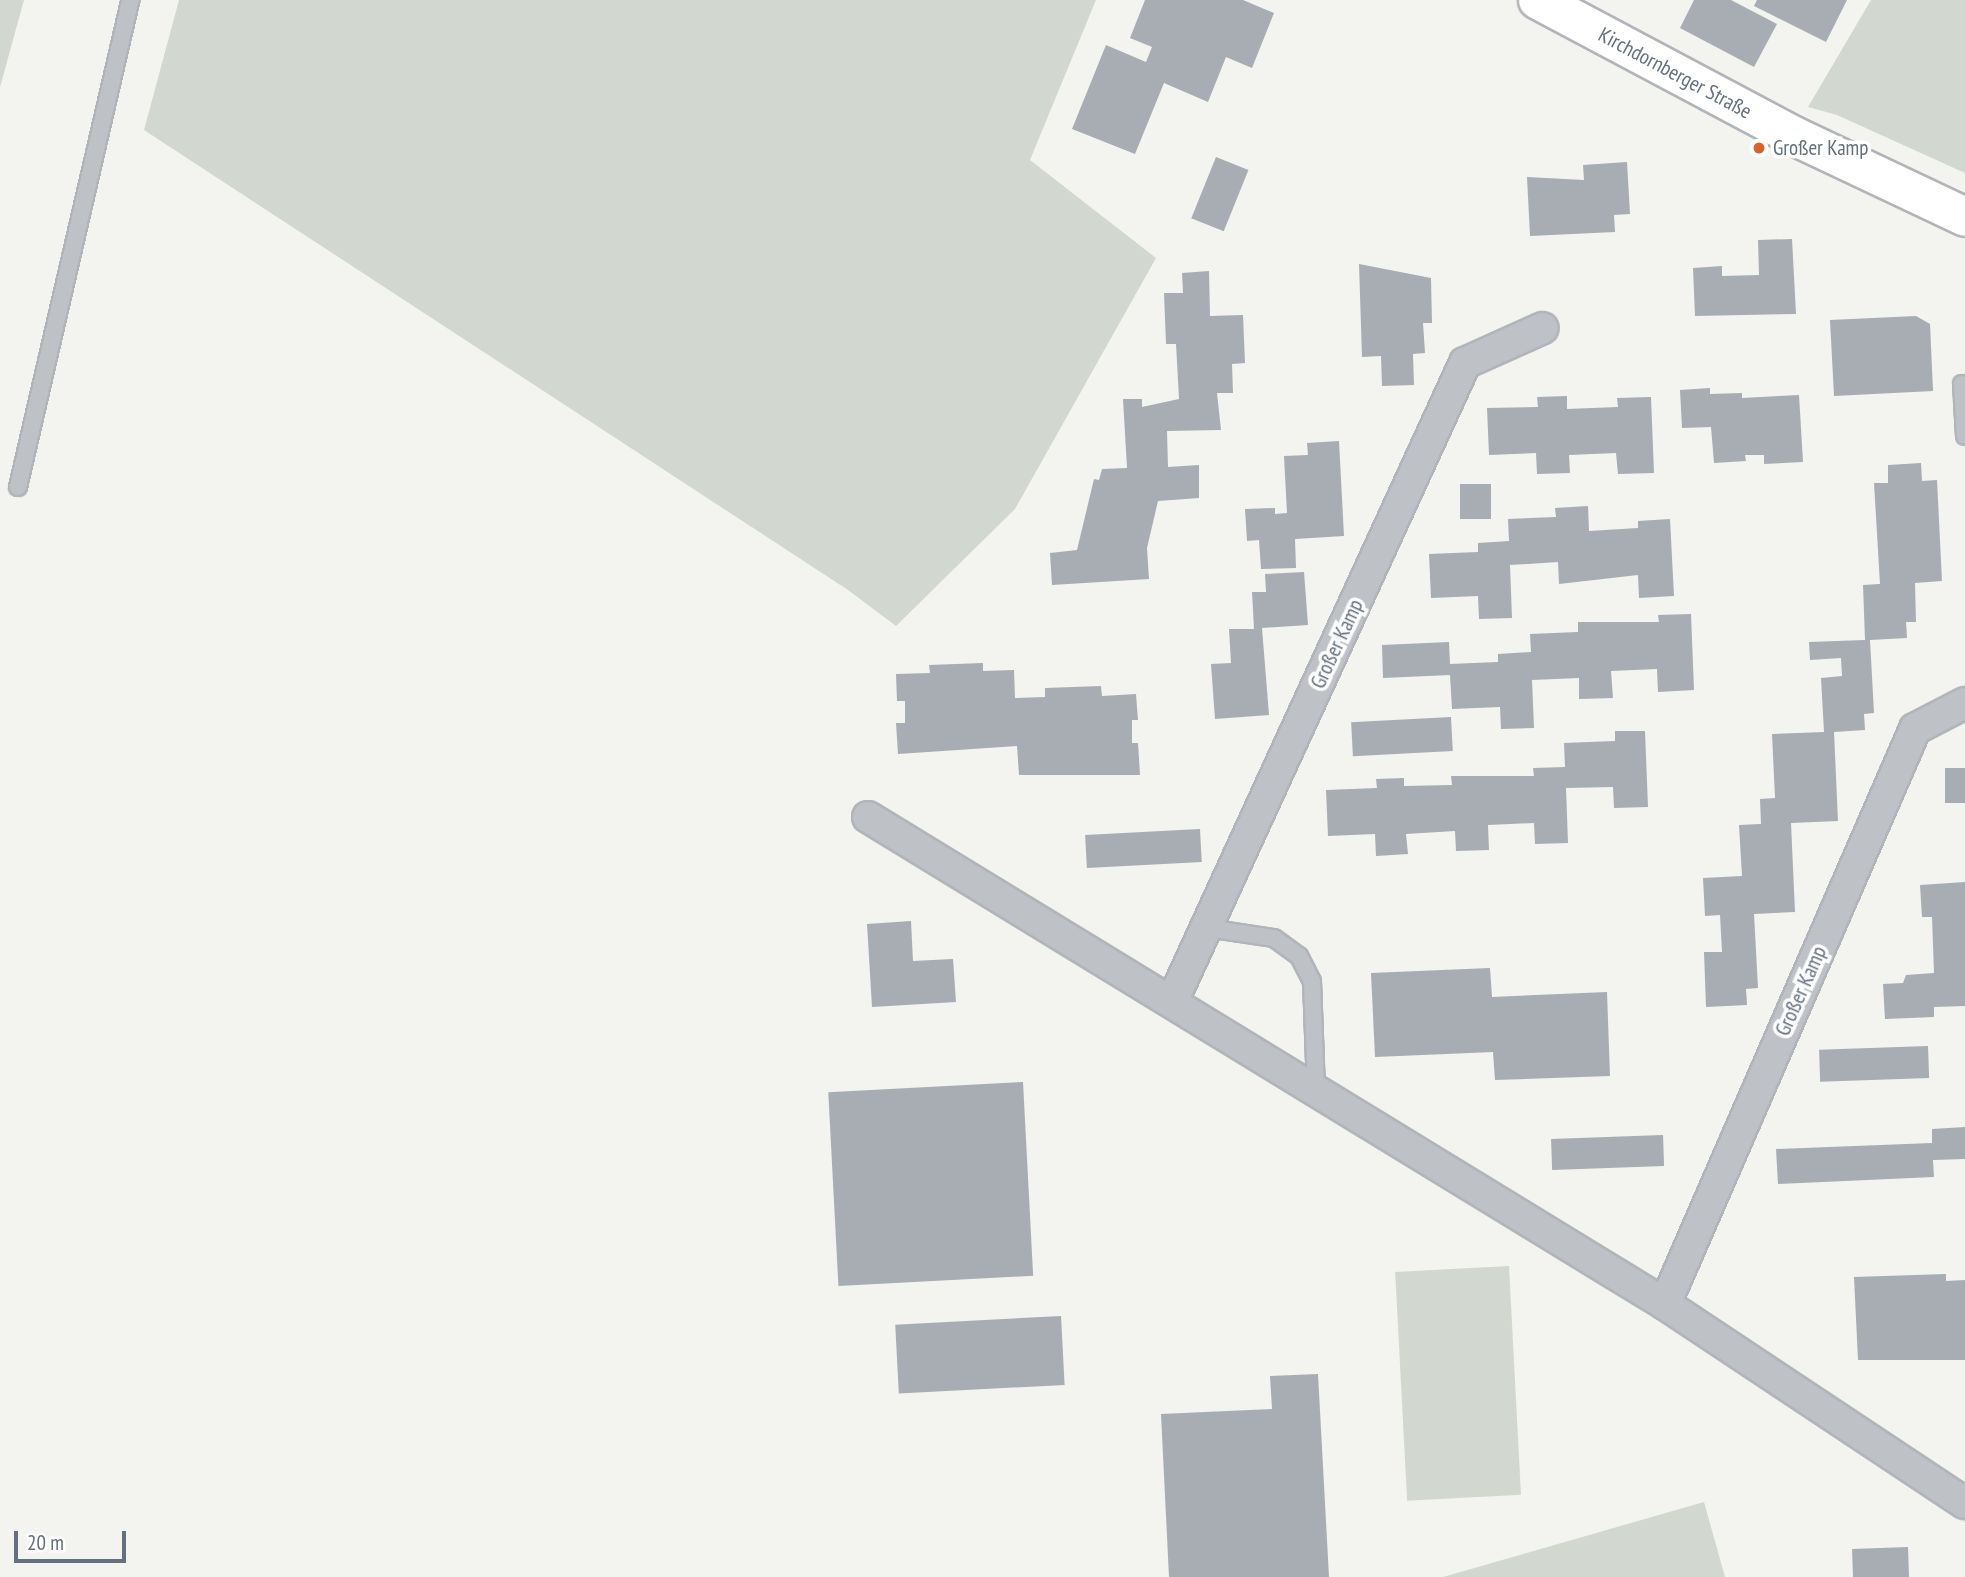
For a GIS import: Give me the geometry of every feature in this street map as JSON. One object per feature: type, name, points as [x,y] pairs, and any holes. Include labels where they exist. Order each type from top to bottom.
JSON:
[{"type":"street","name":"Kirchdornberger Straße","points":[[1538,0],[1794,136],[1965,217]]},
{"type":"street","name":"Großer Kamp","points":[[1172,1002],[1465,363],[1543,328]]},
{"type":"street","name":"Großer Kamp","points":[[1665,1304],[1915,729],[1965,703]]},
{"type":"street","points":[[868,817],[1665,1304],[1965,1503]]},
{"type":"lane","points":[[18,487],[130,0]]},
{"type":"lane","points":[[1962,384],[1965,436]]},
{"type":"lane","points":[[1208,928],[1274,938],[1299,956],[1312,981],[1316,1090]]},
{"type":"shaded area","points":[[0,0],[24,0],[0,87]]},
{"type":"shaded area","points":[[179,0],[1096,0],[1030,160],[1156,258],[1015,509],[896,626],[848,590],[144,130]]},
{"type":"shaded area","points":[[1871,0],[1965,0],[1965,173],[1837,115],[1808,107]]},
{"type":"shaded area","points":[[1509,1266],[1521,1495],[1407,1501],[1395,1272]]},
{"type":"shaded area","points":[[1704,1502],[1725,1577],[1443,1577]]},
{"type":"building","points":[[1145,0],[1243,0],[1274,13],[1252,68],[1226,57],[1208,102],[1164,83],[1135,154],[1072,129],[1106,45],[1146,62],[1152,47],[1130,38]]},
{"type":"building","points":[[1694,0],[1731,0],[1777,24],[1754,67],[1680,28]]},
{"type":"building","points":[[1757,0],[1847,0],[1826,42],[1754,6]]},
{"type":"building","points":[[1216,157],[1248,170],[1224,231],[1191,218]]},
{"type":"building","points":[[1627,162],[1630,214],[1614,215],[1615,232],[1530,236],[1527,177],[1584,180],[1583,165]]},
{"type":"building","points":[[1792,239],[1796,314],[1695,316],[1693,268],[1722,266],[1722,276],[1759,275],[1758,240]]},
{"type":"building","points":[[1359,264],[1431,278],[1432,323],[1423,323],[1425,353],[1413,354],[1414,385],[1382,386],[1381,356],[1362,357]]},
{"type":"building","points":[[1209,271],[1210,316],[1243,315],[1245,363],[1232,364],[1233,393],[1217,393],[1221,430],[1167,431],[1168,467],[1199,465],[1199,498],[1158,501],[1147,548],[1149,579],[1052,585],[1050,553],[1077,550],[1094,479],[1099,480],[1102,469],[1127,468],[1123,399],[1142,399],[1142,407],[1179,399],[1176,344],[1166,344],[1164,293],[1183,293],[1182,273]]},
{"type":"building","points":[[1916,316],[1930,324],[1933,391],[1834,396],[1830,320]]},
{"type":"building","points":[[1710,388],[1710,394],[1742,393],[1742,398],[1799,395],[1803,462],[1764,464],[1764,455],[1745,455],[1746,461],[1714,463],[1711,427],[1682,428],[1680,390]]},
{"type":"building","points":[[1567,396],[1567,409],[1618,407],[1617,398],[1651,397],[1654,473],[1618,474],[1616,453],[1569,455],[1570,473],[1537,474],[1536,453],[1489,455],[1487,408],[1538,407],[1537,397]]},
{"type":"building","points":[[1339,441],[1344,536],[1295,539],[1296,568],[1261,569],[1259,540],[1247,541],[1245,509],[1275,508],[1275,514],[1287,513],[1284,456],[1308,455],[1307,443]]},
{"type":"building","points":[[1921,463],[1922,481],[1937,480],[1942,581],[1915,583],[1916,622],[1906,622],[1907,638],[1870,640],[1874,713],[1864,714],[1865,730],[1834,732],[1838,821],[1791,823],[1795,912],[1754,914],[1758,988],[1746,989],[1747,1005],[1706,1007],[1704,952],[1722,952],[1720,915],[1705,916],[1703,878],[1742,876],[1739,825],[1761,824],[1760,799],[1775,798],[1772,734],[1824,732],[1821,678],[1842,676],[1841,658],[1810,660],[1809,642],[1865,640],[1863,585],[1880,584],[1874,483],[1888,483],[1888,465]]},
{"type":"building","points":[[1460,484],[1491,484],[1491,519],[1460,519]]},
{"type":"building","points":[[1588,506],[1589,531],[1638,528],[1638,521],[1670,519],[1674,596],[1639,598],[1638,575],[1559,584],[1558,562],[1510,565],[1512,618],[1479,619],[1478,596],[1431,598],[1429,554],[1478,552],[1478,543],[1509,541],[1508,519],[1556,517],[1555,508]]},
{"type":"building","points":[[1304,572],[1308,625],[1262,628],[1269,715],[1215,719],[1211,664],[1231,663],[1229,629],[1254,629],[1252,592],[1266,592],[1265,574]]},
{"type":"building","points":[[1691,614],[1694,690],[1658,692],[1657,669],[1611,671],[1613,698],[1579,699],[1579,678],[1532,680],[1534,728],[1501,729],[1500,707],[1452,709],[1450,675],[1383,678],[1382,645],[1449,642],[1450,664],[1498,662],[1498,654],[1531,652],[1530,634],[1578,632],[1578,622],[1659,622],[1658,615]]},
{"type":"building","points":[[983,663],[983,671],[1014,670],[1015,698],[1045,697],[1045,688],[1101,686],[1102,696],[1136,694],[1138,720],[1132,720],[1132,743],[1138,743],[1140,775],[1019,775],[1017,746],[898,754],[896,723],[905,723],[905,701],[897,701],[896,674],[930,673],[929,665]]},
{"type":"building","points":[[1451,717],[1453,751],[1353,756],[1351,722]]},
{"type":"building","points":[[1615,731],[1645,731],[1648,807],[1614,808],[1613,787],[1566,788],[1568,843],[1535,844],[1534,823],[1488,825],[1489,850],[1456,851],[1455,831],[1406,834],[1408,854],[1376,856],[1375,834],[1328,836],[1326,790],[1377,788],[1376,779],[1404,778],[1404,786],[1452,785],[1451,776],[1534,776],[1533,768],[1565,767],[1564,743],[1615,741]]},
{"type":"building","points":[[1945,768],[1965,768],[1965,803],[1945,803]]},
{"type":"building","points":[[1200,829],[1202,862],[1087,868],[1085,835]]},
{"type":"building","points":[[1965,882],[1965,1006],[1934,1007],[1934,1017],[1885,1019],[1883,984],[1903,983],[1906,975],[1934,973],[1932,917],[1922,917],[1920,885]]},
{"type":"building","points":[[911,921],[913,961],[953,959],[956,1002],[872,1007],[867,924]]},
{"type":"building","points":[[1490,968],[1492,997],[1607,992],[1610,1076],[1495,1080],[1493,1052],[1375,1057],[1371,973]]},
{"type":"building","points":[[1928,1046],[1929,1078],[1820,1082],[1819,1050]]},
{"type":"building","points":[[1023,1082],[1033,1276],[838,1286],[828,1092]]},
{"type":"building","points":[[1965,1127],[1965,1159],[1933,1160],[1934,1177],[1778,1184],[1776,1149],[1932,1143],[1932,1129]]},
{"type":"building","points":[[1663,1135],[1664,1166],[1552,1170],[1551,1139]]},
{"type":"building","points":[[1946,1274],[1946,1281],[1965,1280],[1965,1360],[1858,1360],[1854,1277]]},
{"type":"building","points":[[1061,1316],[1065,1385],[899,1394],[895,1325]]},
{"type":"building","points":[[1318,1374],[1329,1577],[1169,1577],[1161,1414],[1272,1409],[1270,1376]]},
{"type":"building","points":[[1908,1547],[1909,1577],[1853,1577],[1852,1549]]},
{"type":"place","name":"Großer Kamp","points":[[1759,148]]}]
